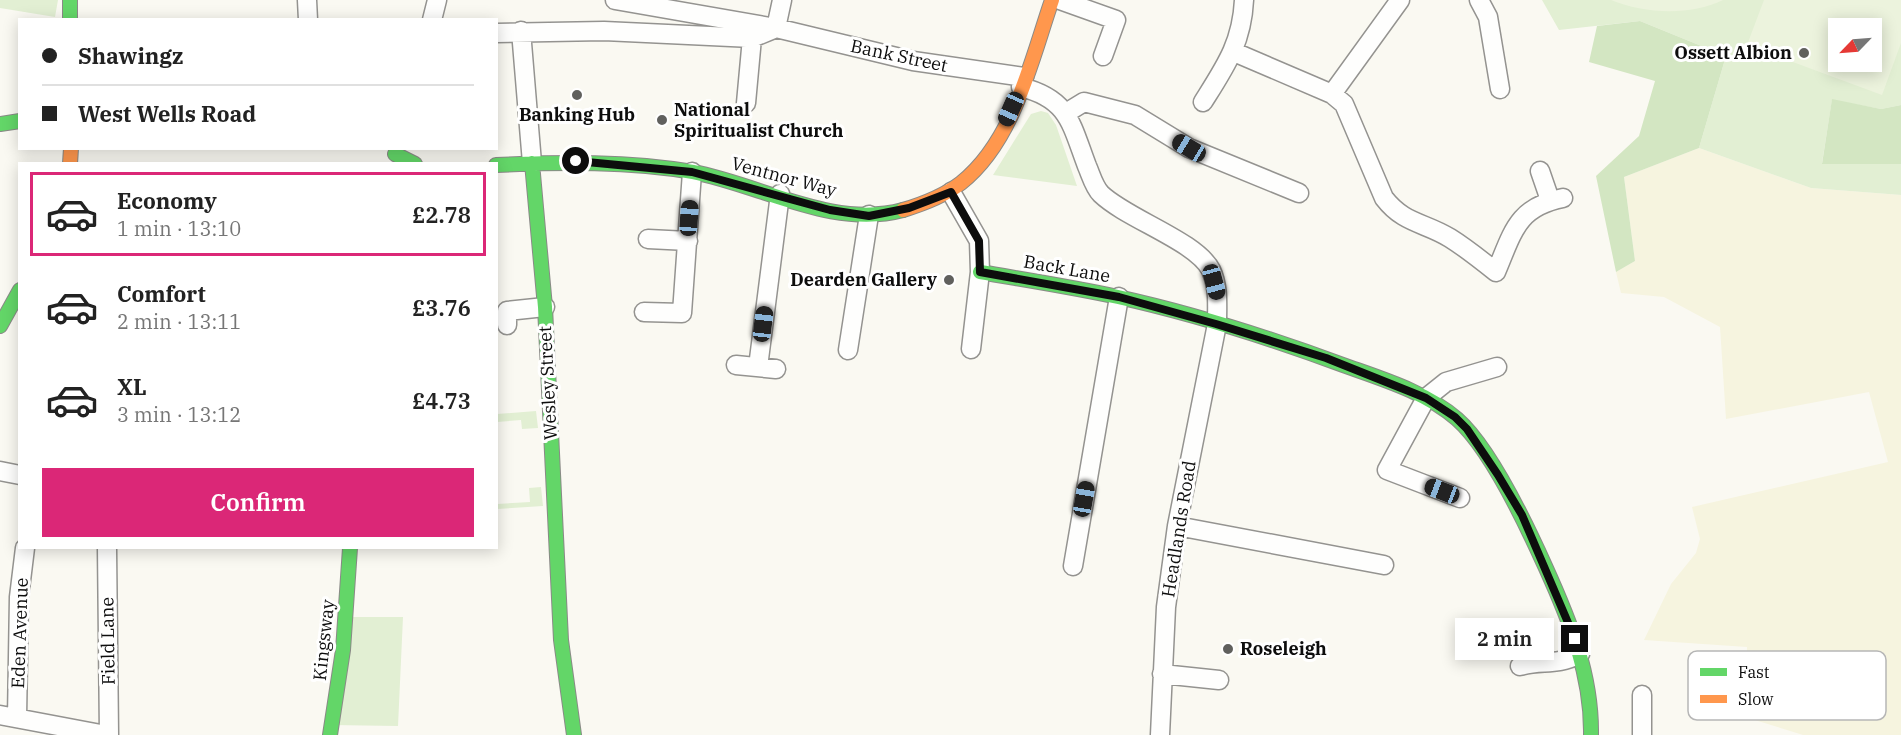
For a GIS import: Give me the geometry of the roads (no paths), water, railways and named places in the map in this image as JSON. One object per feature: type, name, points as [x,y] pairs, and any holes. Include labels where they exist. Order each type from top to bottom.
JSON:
[{"type":"street","points":[[70,0],[70,18]]},
{"type":"street","points":[[307,0],[308,18]]},
{"type":"street","points":[[432,18],[437,0]]},
{"type":"street","name":"Bank Street","points":[[615,0],[776,28],[913,61],[1023,82],[1050,97],[1066,113]]},
{"type":"street","points":[[498,33],[680,32],[752,38],[776,28],[782,0]]},
{"type":"street","points":[[971,349],[980,272],[979,241],[951,192],[973,173],[993,148],[1023,82],[1052,0]]},
{"type":"street","points":[[1060,0],[1116,20],[1103,56]]},
{"type":"street","points":[[1203,102],[1234,52],[1244,0]]},
{"type":"street","points":[[1332,94],[1400,0]]},
{"type":"street","points":[[1479,0],[1488,17],[1487,61],[1500,89]]},
{"type":"street","name":"Wesley Street","points":[[521,31],[544,307],[561,640],[574,735]]},
{"type":"street","points":[[746,103],[752,38]]},
{"type":"street","points":[[1234,52],[1332,94],[1344,105],[1384,198],[1392,208],[1401,216],[1448,236],[1496,272],[1518,220],[1527,212],[1557,199],[1540,171]]},
{"type":"street","points":[[1066,113],[1084,102],[1135,115],[1189,148],[1299,194]]},
{"type":"street","name":"Headlands Road","points":[[1066,113],[1100,193],[1117,207],[1197,255],[1210,269],[1218,296],[1216,324],[1177,526],[1166,607],[1160,735]]},
{"type":"street","points":[[0,124],[18,121]]},
{"type":"street","points":[[395,151],[412,162]]},
{"type":"street","name":"Ventnor Way","points":[[498,165],[576,161],[692,172],[780,194],[830,210],[869,216],[909,208],[951,192]]},
{"type":"street","points":[[644,312],[682,314],[692,172]]},
{"type":"street","points":[[736,365],[767,368],[780,194]]},
{"type":"street","points":[[848,350],[869,216]]},
{"type":"street","points":[[648,239],[687,241]]},
{"type":"street","name":"Back Lane","points":[[980,272],[1119,297],[1216,324],[1326,358],[1426,398],[1455,417],[1467,429],[1498,475],[1531,534],[1580,654],[1592,695],[1591,735]]},
{"type":"street","points":[[0,326],[18,294]]},
{"type":"street","points":[[1073,567],[1119,297]]},
{"type":"street","points":[[507,325],[507,310],[544,307]]},
{"type":"street","points":[[1460,498],[1387,470],[1426,398],[1446,382],[1497,368]]},
{"type":"street","points":[[0,471],[18,475]]},
{"type":"street","points":[[1177,526],[1384,566]]},
{"type":"street","name":"Eden Avenue","points":[[9,717],[25,549]]},
{"type":"street","name":"Field Lane","points":[[107,549],[108,735]]},
{"type":"street","name":"Kingsway","points":[[330,735],[343,650],[350,549]]},
{"type":"street","points":[[1520,666],[1558,663],[1580,654]]},
{"type":"street","points":[[1162,674],[1220,680]]},
{"type":"street","points":[[1642,694],[1642,735]]},
{"type":"street","points":[[9,717],[108,735]]},
{"type":"street","points":[[1160,735],[1165,735]]},
{"type":"place","name":"Ossett Albion","points":[[1804,53]]},
{"type":"place","name":"Banking Hub","points":[[577,95]]},
{"type":"place","name":"National Spiritualist Church","points":[[662,120]]},
{"type":"place","name":"Dearden Gallery","points":[[949,280]]},
{"type":"place","name":"Roseleigh","points":[[1228,649]]}]
